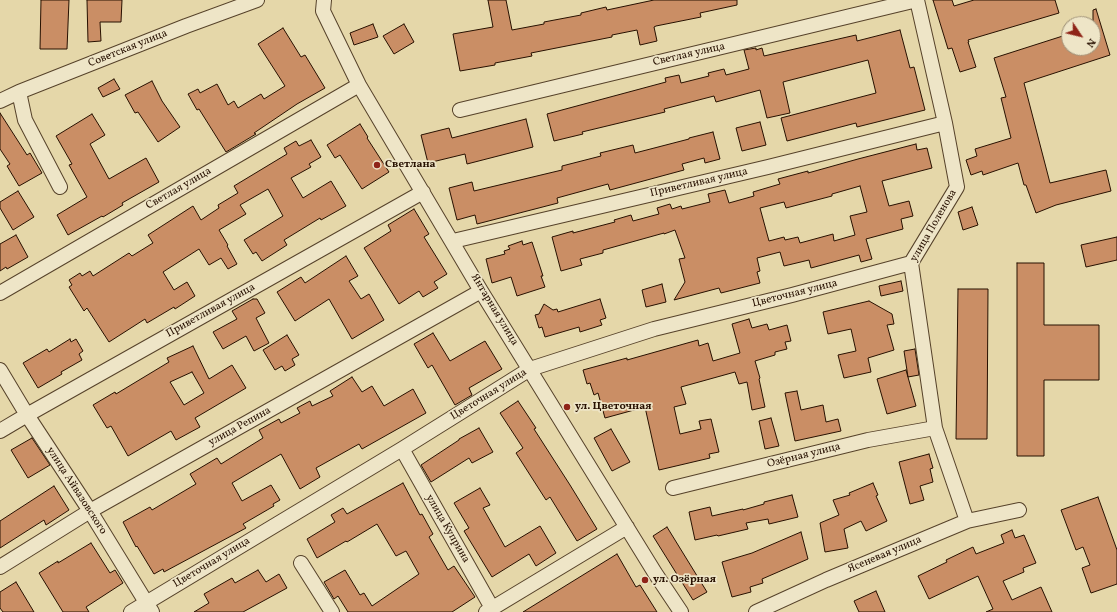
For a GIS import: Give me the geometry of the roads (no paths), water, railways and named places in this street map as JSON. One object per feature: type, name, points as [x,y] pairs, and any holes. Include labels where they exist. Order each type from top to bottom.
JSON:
[{"type":"street","name":"Советская улица","points":[[0,101],[19,92],[186,26],[257,0]]},
{"type":"street","name":"Янтарная улица","points":[[324,0],[323,11],[359,85],[481,291],[681,612]]},
{"type":"street","name":"Светлая улица","points":[[460,110],[917,0]]},
{"type":"street","name":"улица Поленова","points":[[917,0],[945,123],[957,187],[911,264],[935,428],[967,521]]},
{"type":"street","name":"Светлая улица","points":[[0,293],[359,85]]},
{"type":"street","points":[[19,92],[25,120],[60,187]]},
{"type":"street","name":"Приветливая улица","points":[[453,242],[945,123]]},
{"type":"street","name":"Приветливая улица","points":[[0,431],[27,414],[423,192]]},
{"type":"street","name":"Цветочная улица","points":[[131,612],[149,607],[530,369],[654,329],[911,264]]},
{"type":"street","name":"улица Репина","points":[[0,567],[90,511],[481,291]]},
{"type":"street","name":"улица Айвазовского","points":[[0,370],[149,607]]},
{"type":"street","name":"Озёрная улица","points":[[673,488],[868,440],[935,428]]},
{"type":"street","name":"улица Куприна","points":[[402,449],[489,610]]},
{"type":"street","name":"Ясеневая улица","points":[[756,612],[826,580],[967,521],[1019,510]]},
{"type":"street","points":[[489,610],[627,526]]},
{"type":"street","points":[[301,563],[332,612]]},
{"type":"place","name":"Светлана","points":[[377,165]]},
{"type":"place","name":"ул. Цветочная","points":[[567,407]]},
{"type":"place","name":"ул. Озёрная","points":[[645,580]]}]
